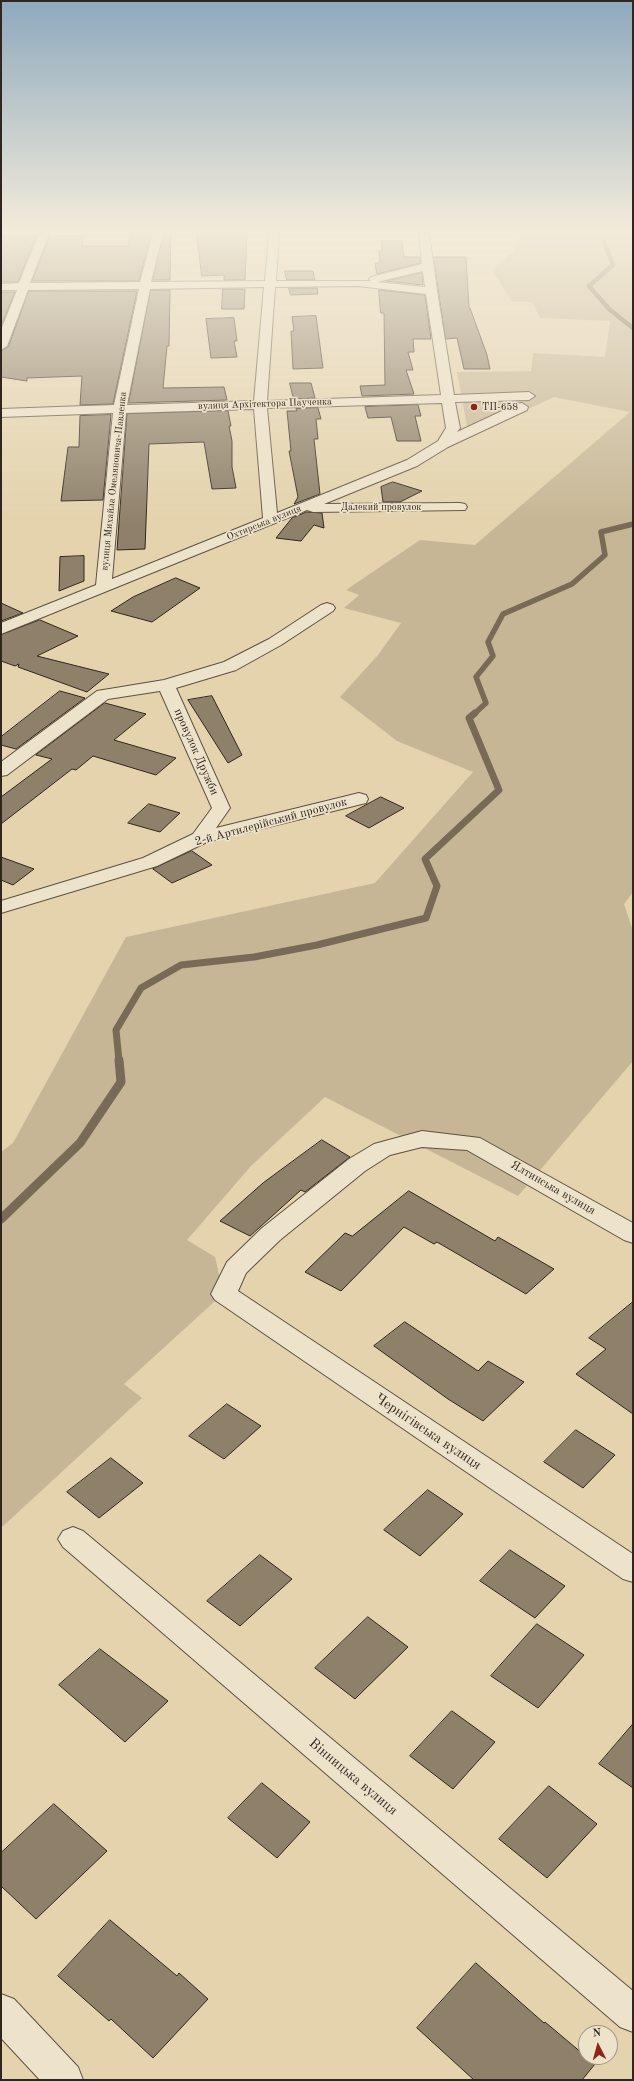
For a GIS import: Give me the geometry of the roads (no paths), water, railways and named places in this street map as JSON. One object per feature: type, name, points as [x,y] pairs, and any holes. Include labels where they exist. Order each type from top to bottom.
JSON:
[{"type":"street","points":[[1,346],[7,330]]},
{"type":"street","name":"вулиця Михайла Омеляновича-Павленка","points":[[102,588],[120,409],[136,330]]},
{"type":"street","points":[[266,330],[260,404],[270,520]]},
{"type":"street","points":[[437,330],[453,428],[443,444]]},
{"type":"street","name":"вулиця Архітектора Паученка","points":[[1,413],[448,399],[526,402]]},
{"type":"street","name":"Охтирська вулиця","points":[[1,629],[412,463],[443,444],[526,402]]},
{"type":"street","name":"Далекий провулок","points":[[302,508],[460,507]]},
{"type":"street","points":[[1,771],[102,695],[166,686],[230,666],[275,642],[327,608]]},
{"type":"street","name":"провулок Дружби","points":[[166,686],[221,808],[200,838]]},
{"type":"street","name":"2-й Артилерійський провулок","points":[[1,907],[150,862],[200,838],[359,799]]},
{"type":"street","name":"Ялтинська вулиця","points":[[224,1294],[236,1268],[270,1234],[357,1165],[382,1149],[422,1139],[472,1143],[633,1234]]},
{"type":"street","name":"Чернігівська вулиця","points":[[224,1294],[633,1570]]},
{"type":"street","name":"Вінницька вулиця","points":[[73,1539],[633,2014]]},
{"type":"street","points":[[1,2012],[65,2080]]},
{"type":"waterway","points":[[474,714],[486,703],[476,677],[493,656],[488,642],[503,614],[572,584],[605,555],[601,532],[633,524]]},
{"type":"waterway","points":[[119,1061],[116,1030],[141,988],[181,965],[254,957],[317,945],[426,918],[437,886],[425,859],[499,790],[469,718],[475,713]]},
{"type":"waterway","points":[[1,1219],[80,1143],[121,1082],[119,1060]]},
{"type":"place","name":"ТП-658","points":[[474,407]]}]
